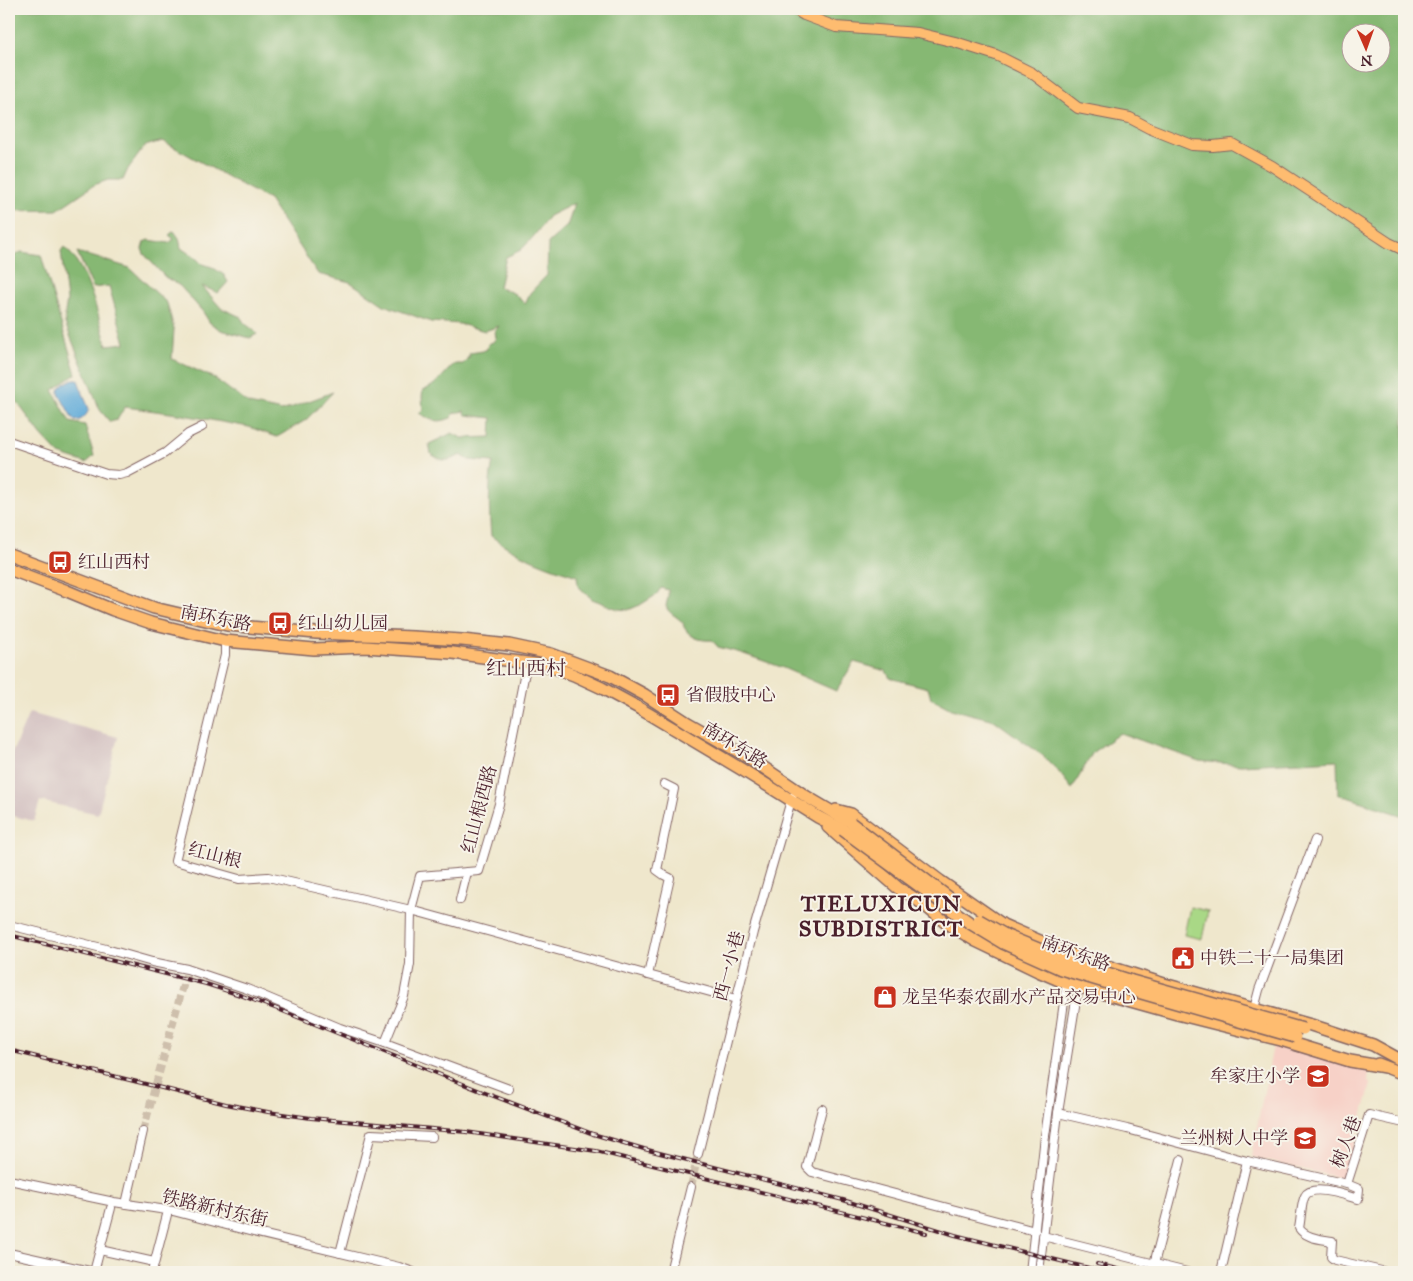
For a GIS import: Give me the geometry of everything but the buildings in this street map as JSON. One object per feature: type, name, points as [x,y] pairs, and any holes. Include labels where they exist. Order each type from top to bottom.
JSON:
[{"type":"highway","name":"南环东路","points":[[9,554],[154,608],[227,625],[316,633],[462,640],[508,645],[551,654],[602,673],[627,686],[748,757],[826,808],[847,826],[975,917],[1007,936],[1063,959],[1132,981],[1299,1033],[1400,1060]]},
{"type":"highway","name":"南环东路","points":[[9,569],[151,623],[225,640],[314,649],[365,648],[453,653],[550,666],[602,688],[636,707],[818,817],[847,826]]},
{"type":"highway","points":[[225,640],[227,625]]},
{"type":"highway","name":"南环东路","points":[[826,808],[851,814],[940,881],[1003,925],[1072,955],[1164,984],[1311,1025],[1373,1045],[1400,1060]]},
{"type":"highway","points":[[818,817],[898,888],[922,903],[945,922],[983,944],[1038,971],[1066,983],[1177,1014],[1281,1040],[1350,1061],[1385,1067]]},
{"type":"highway","name":"南环东路","points":[[1299,1033],[1404,1074]]},
{"type":"main road","points":[[794,9],[804,15],[836,26],[918,33],[996,55],[1032,73],[1078,108],[1130,118],[1149,128],[1192,145],[1213,146],[1232,144],[1272,166],[1389,243],[1404,250]]},
{"type":"street","points":[[9,441],[106,474],[119,475],[127,473],[165,452],[188,434],[202,427]]},
{"type":"street","name":"红山根","points":[[225,640],[225,655],[175,861],[239,879],[268,877],[411,910]]},
{"type":"street","name":"红山根西路","points":[[411,910],[420,876],[478,871],[499,804],[527,662]]},
{"type":"street","points":[[648,975],[670,878],[657,870],[674,789],[664,784]]},
{"type":"street","name":"西一小巷","points":[[698,1154],[736,999],[794,788]]},
{"type":"street","points":[[1254,1009],[1259,990],[1315,840]]},
{"type":"street","points":[[460,900],[467,872]]},
{"type":"street","points":[[385,1042],[404,996],[410,964],[411,910],[736,999]]},
{"type":"street","points":[[9,925],[106,949],[247,989],[340,1028],[385,1042],[509,1089]]},
{"type":"street","points":[[1030,1272],[1045,1136],[1066,983],[1072,955]]},
{"type":"street","points":[[1039,1272],[1058,1113],[1076,1000],[1085,959]]},
{"type":"street","points":[[822,1109],[807,1167],[812,1172],[1035,1230]]},
{"type":"street","name":"树人巷","points":[[1058,1113],[1247,1161],[1347,1184],[1369,1115],[1404,1123]]},
{"type":"street","points":[[126,1204],[143,1131]]},
{"type":"street","points":[[340,1253],[371,1134],[432,1137]]},
{"type":"street","points":[[1154,1264],[1181,1160]]},
{"type":"street","points":[[1221,1272],[1247,1161]]},
{"type":"street","name":"铁路新村东街","points":[[9,1180],[168,1211],[413,1272]]},
{"type":"street","points":[[1347,1184],[1359,1189],[1358,1199],[1323,1190],[1308,1193],[1305,1197],[1299,1228],[1302,1233],[1308,1236],[1332,1241],[1331,1256],[1335,1260],[1386,1272]]},
{"type":"street","points":[[670,1272],[691,1187]]},
{"type":"street","points":[[9,1253],[94,1272],[111,1208]]},
{"type":"street","points":[[152,1272],[168,1211]]},
{"type":"street","points":[[1043,1236],[1187,1272]]},
{"type":"street","points":[[100,1250],[154,1262]]},
{"type":"shaded area","points":[[29,713],[118,737],[98,814],[40,801],[34,821],[9,815],[9,760]]},
{"type":"shaded area","points":[[1274,1041],[1369,1070],[1368,1082],[1371,1084],[1345,1179],[1251,1157]]},
{"type":"green space","points":[[9,9],[1404,9],[1404,816],[1338,794],[1337,760],[1241,765],[1199,761],[1120,733],[1093,752],[1072,789],[1042,755],[994,720],[951,709],[931,698],[928,688],[890,678],[886,671],[854,662],[836,691],[781,667],[718,647],[712,640],[704,640],[693,636],[686,631],[683,622],[667,608],[668,590],[661,588],[656,595],[628,610],[618,609],[592,599],[578,586],[577,576],[522,555],[491,536],[489,499],[493,462],[469,460],[461,455],[445,460],[431,454],[429,444],[452,433],[462,438],[491,437],[492,418],[466,415],[464,411],[454,413],[451,418],[446,420],[437,421],[419,413],[423,410],[423,390],[435,383],[453,365],[463,364],[470,357],[470,353],[487,349],[488,344],[496,338],[495,331],[499,326],[485,331],[460,324],[431,322],[384,305],[350,282],[318,274],[269,200],[163,141],[145,146],[128,169],[123,180],[108,180],[94,185],[57,210],[9,211]],"holes":[[[575,203],[567,226],[548,243],[547,275],[530,293],[525,304],[515,294],[499,287],[506,257],[521,250],[549,216]]]},
{"type":"green space","points":[[174,231],[179,238],[181,248],[202,264],[212,267],[224,275],[228,282],[218,293],[202,286],[221,308],[241,317],[257,334],[250,338],[221,330],[210,323],[180,286],[165,277],[144,254],[142,249],[144,242],[148,240],[169,243],[174,239],[169,235]]},
{"type":"green space","points":[[64,247],[80,266],[86,279],[107,345],[125,343],[109,286],[93,288],[77,252],[130,268],[167,303],[174,329],[172,359],[214,378],[249,404],[282,411],[333,392],[306,420],[277,437],[249,427],[178,414],[125,407],[117,420],[110,422],[100,410],[65,323],[67,300],[61,251]]},
{"type":"green space","points":[[21,252],[41,255],[76,374],[53,390],[70,422],[85,425],[94,456],[86,463],[59,454],[41,435],[9,391],[9,259]]},
{"type":"green space","points":[[1190,907],[1208,911],[1202,939],[1184,935]]},
{"type":"water","points":[[71,380],[78,380],[89,409],[84,417],[78,421],[73,419],[59,394],[61,387]]},
{"type":"tunnel","points":[[143,1131],[186,975]]},
{"type":"tunnel","points":[[691,1187],[698,1154]]},
{"type":"railway","points":[[9,935],[206,984],[240,995],[593,1134],[843,1200],[955,1235],[1105,1272]]},
{"type":"railway","points":[[9,1050],[226,1104],[268,1112],[311,1118],[466,1132],[596,1151],[926,1233]]},
{"type":"railway","points":[[1097,1264],[1129,1272]]},
{"type":"place","name":"红山西村","points":[[60,562]]},
{"type":"place","name":"红山幼儿园","points":[[280,623]]},
{"type":"place","name":"省假肢中心","points":[[668,695]]},
{"type":"place","name":"中铁二十一局集团","points":[[1183,958]]},
{"type":"place","name":"龙呈华泰农副水产品交易中心","points":[[885,997]]},
{"type":"place","name":"牟家庄小学","points":[[1318,1076]]},
{"type":"place","name":"兰州树人中学","points":[[1305,1138]]},
{"type":"district","name":"红山西村","points":[[526,668]]},
{"type":"district","name":"TIELUXICUN SUBDISTRICT","points":[[881,916]]}]
